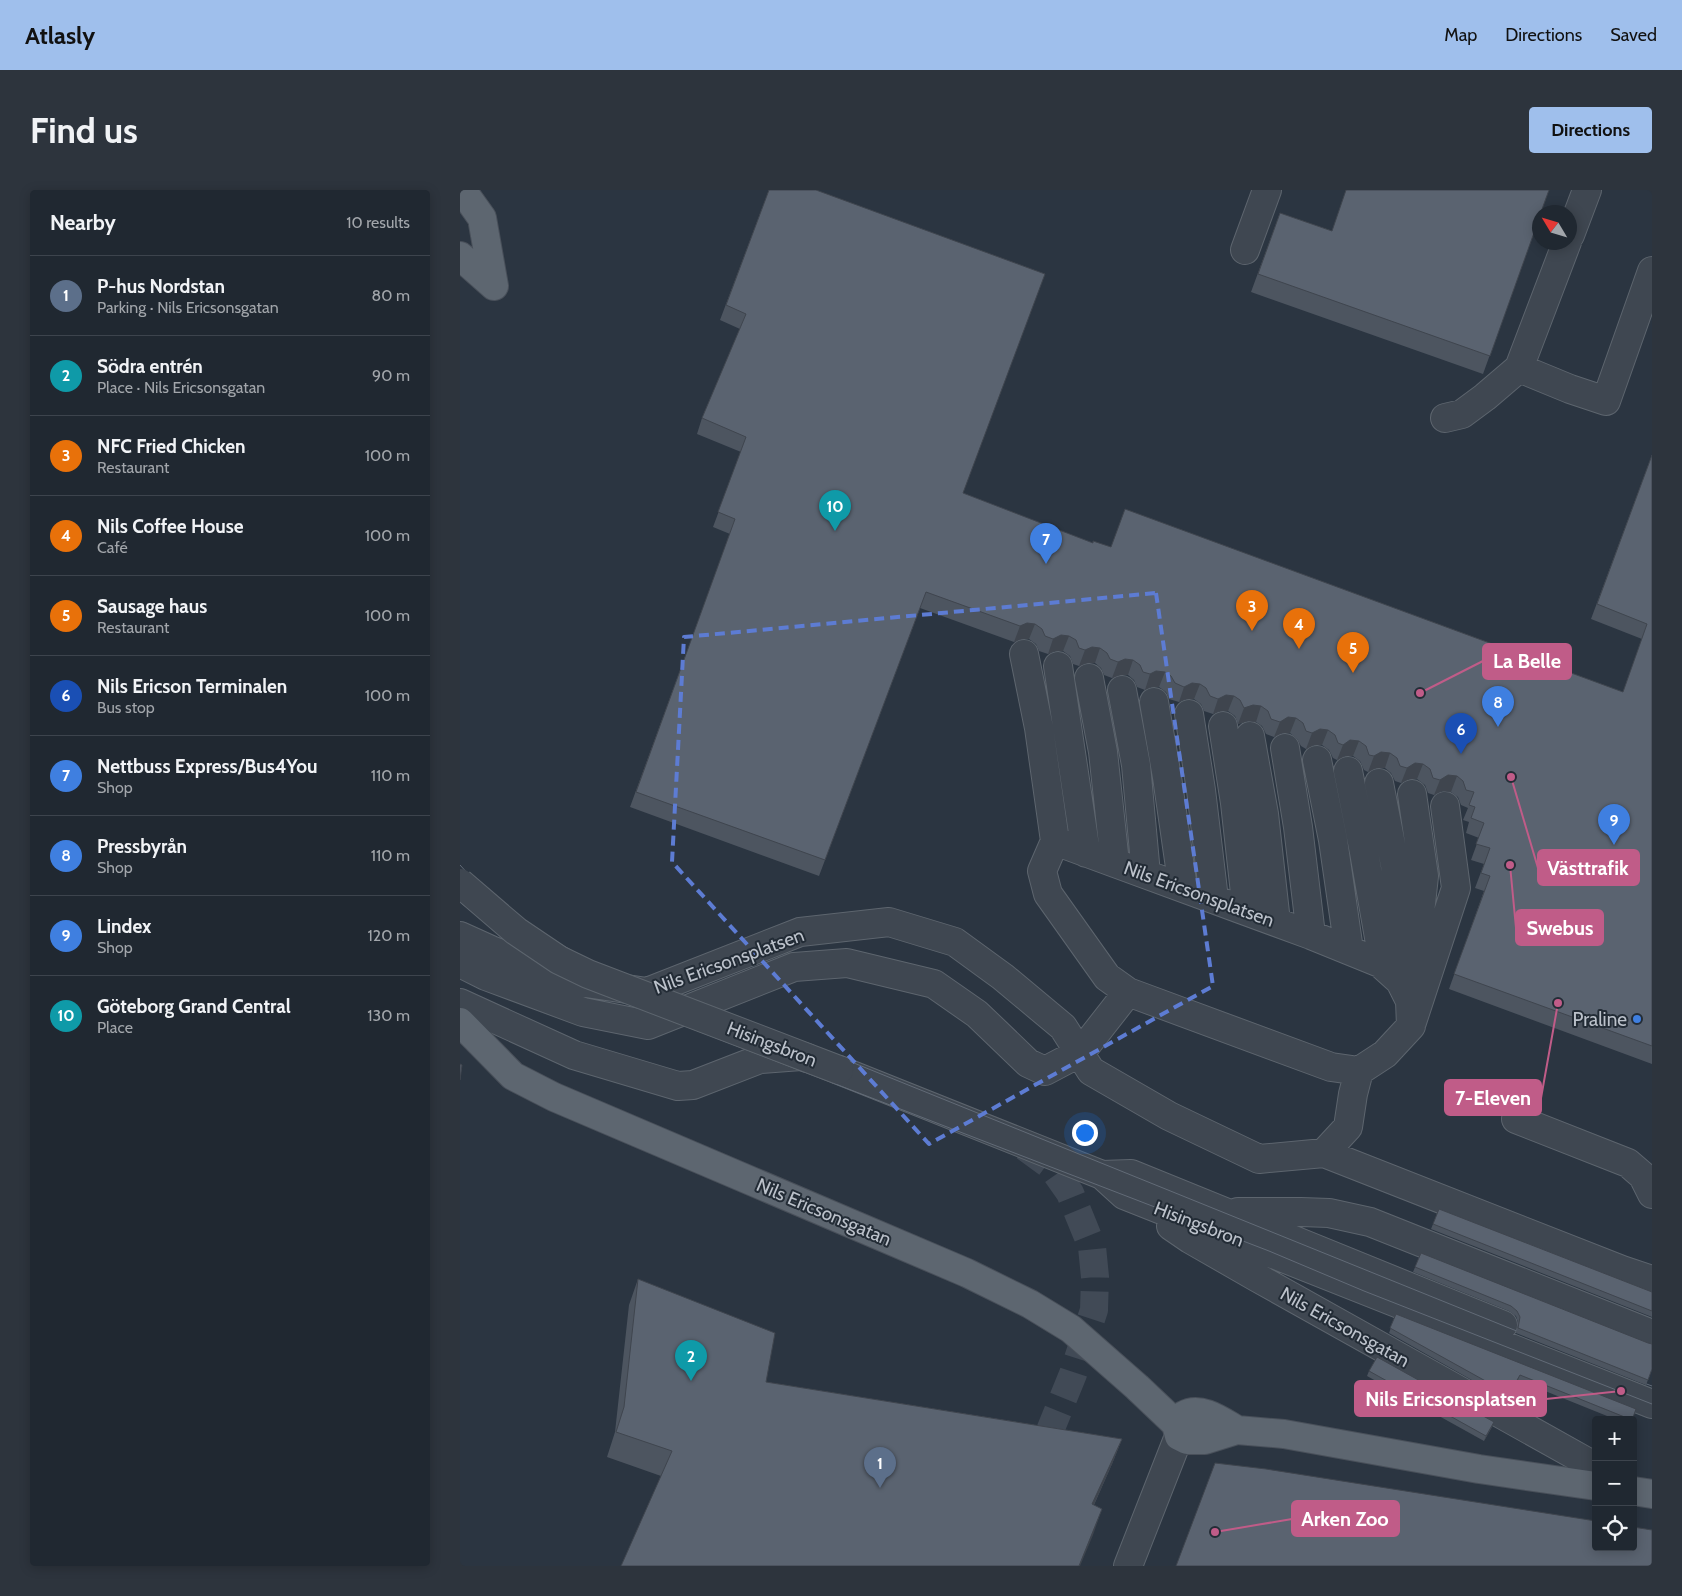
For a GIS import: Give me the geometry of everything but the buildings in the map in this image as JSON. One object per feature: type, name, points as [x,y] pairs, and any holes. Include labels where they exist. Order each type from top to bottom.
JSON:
[{"type":"main road","points":[[460,256],[494,286],[482,218],[462,190]]},
{"type":"main road","name":"Nils Ericsonsgatan","points":[[460,1022],[513,1076],[554,1097],[967,1273],[1030,1304],[1071,1329],[1137,1387],[1178,1430]]},
{"type":"main road","points":[[1178,1430],[1183,1415],[1193,1412],[1211,1415],[1237,1430],[1316,1439],[1479,1469],[1592,1485]]},
{"type":"lane","points":[[1245,250],[1266,190]]},
{"type":"lane","points":[[1577,216],[1587,190]]},
{"type":"lane","points":[[1445,418],[1462,414],[1519,368],[1564,250]]},
{"type":"lane","points":[[1519,368],[1570,389],[1606,401],[1652,271]]},
{"type":"lane","points":[[1024,654],[1039,728],[1055,841],[1042,870],[1048,894],[1107,977],[1128,992],[1331,1067],[1359,1071]]},
{"type":"lane","points":[[1058,666],[1086,853]]},
{"type":"lane","points":[[1089,678],[1103,752],[1116,863]]},
{"type":"lane","points":[[1122,690],[1136,765],[1146,874]]},
{"type":"lane","points":[[1154,702],[1183,888]]},
{"type":"lane","points":[[1188,714],[1201,790],[1214,899]]},
{"type":"lane","points":[[1223,726],[1235,803],[1247,911]]},
{"type":"lane","points":[[1250,736],[1264,814],[1276,922]]},
{"type":"lane","points":[[1285,748],[1298,827],[1311,935]]},
{"type":"lane","points":[[1317,760],[1333,840],[1349,950]]},
{"type":"lane","points":[[1348,771],[1384,966]]},
{"type":"lane","points":[[1379,783],[1395,864],[1410,1013]]},
{"type":"lane","points":[[1410,1013],[1424,876],[1412,794]]},
{"type":"lane","points":[[1324,1153],[1348,1127],[1359,1071],[1384,1054],[1410,1013],[1456,888],[1445,806]]},
{"type":"lane","name":"Nils Ericsonsplatsen","points":[[1055,841],[1311,935],[1384,966],[1400,981],[1410,1013]]},
{"type":"lane","name":"Hisingsbron","points":[[460,883],[516,931],[559,960],[588,974],[1102,1175],[1124,1195],[1652,1404]]},
{"type":"lane","name":"Nils Ericsonsplatsen","points":[[460,936],[572,981],[646,992],[800,932],[889,922],[955,942],[1003,977],[1063,1027],[1081,1052]]},
{"type":"lane","name":"Nils Ericsonsplatsen","points":[[460,962],[486,976],[583,1012],[648,1025],[794,967],[847,963],[934,984],[977,1014],[1028,1063],[1046,1071],[1081,1052],[1128,992]]},
{"type":"lane","points":[[460,1003],[574,1055],[678,1086],[693,1086],[760,1059],[801,1056],[839,1071]]},
{"type":"lane","points":[[1081,1052],[1091,1071],[1169,1116],[1259,1159],[1324,1153],[1470,1212],[1622,1270],[1651,1275]]},
{"type":"lane","points":[[1516,1119],[1628,1163],[1643,1176],[1652,1194]]},
{"type":"lane","name":"Hisingsbron","points":[[1102,1175],[1131,1174],[1652,1386]]},
{"type":"lane","name":"Nils Ericsonsgatan","points":[[1124,1195],[1190,1239],[1592,1465]]},
{"type":"lane","points":[[1227,1212],[1329,1213],[1370,1222],[1652,1334]]},
{"type":"lane","points":[[1128,1566],[1178,1430]]},
{"type":"highlighted area","points":[[1156,593],[1213,986],[929,1144],[672,862],[684,637]]},
{"type":"tunnel","points":[[1025,1147],[1051,1166],[1070,1193],[1092,1247],[1095,1277],[1094,1310],[1073,1374],[1041,1453]]},
{"type":"tram line","points":[[460,865],[488,893],[521,919],[591,961],[844,1059],[1529,1336]]},
{"type":"tram line","points":[[460,902],[519,950],[581,986],[1269,1251],[1364,1291],[1652,1404]]},
{"type":"tram line","points":[[1633,1379],[1652,1386]]},
{"type":"place","name":"Göteborg Grand Central","points":[[835,531]]},
{"type":"place","name":"Nettbuss Express/Bus4You","points":[[1046,564]]},
{"type":"place","name":"NFC Fried Chicken","points":[[1252,631]]},
{"type":"place","name":"Nils Coffee House","points":[[1299,649]]},
{"type":"place","name":"Sausage haus","points":[[1353,673]]},
{"type":"place","name":"La Belle","points":[[1420,693]]},
{"type":"place","name":"Pressbyrån","points":[[1498,727]]},
{"type":"place","name":"Nils Ericson Terminalen","points":[[1461,754]]},
{"type":"place","name":"Västtrafik","points":[[1511,777]]},
{"type":"place","name":"Lindex","points":[[1614,845]]},
{"type":"place","name":"Swebus","points":[[1510,865]]},
{"type":"place","name":"7-Eleven","points":[[1558,1003]]},
{"type":"place","name":"Praline","points":[[1637,1019]]},
{"type":"place","name":"Södra entrén","points":[[691,1381]]},
{"type":"place","name":"Nils Ericsonsplatsen","points":[[1621,1391]]},
{"type":"place","name":"P-hus Nordstan","points":[[880,1488]]},
{"type":"place","name":"Arken Zoo","points":[[1215,1532]]}]
